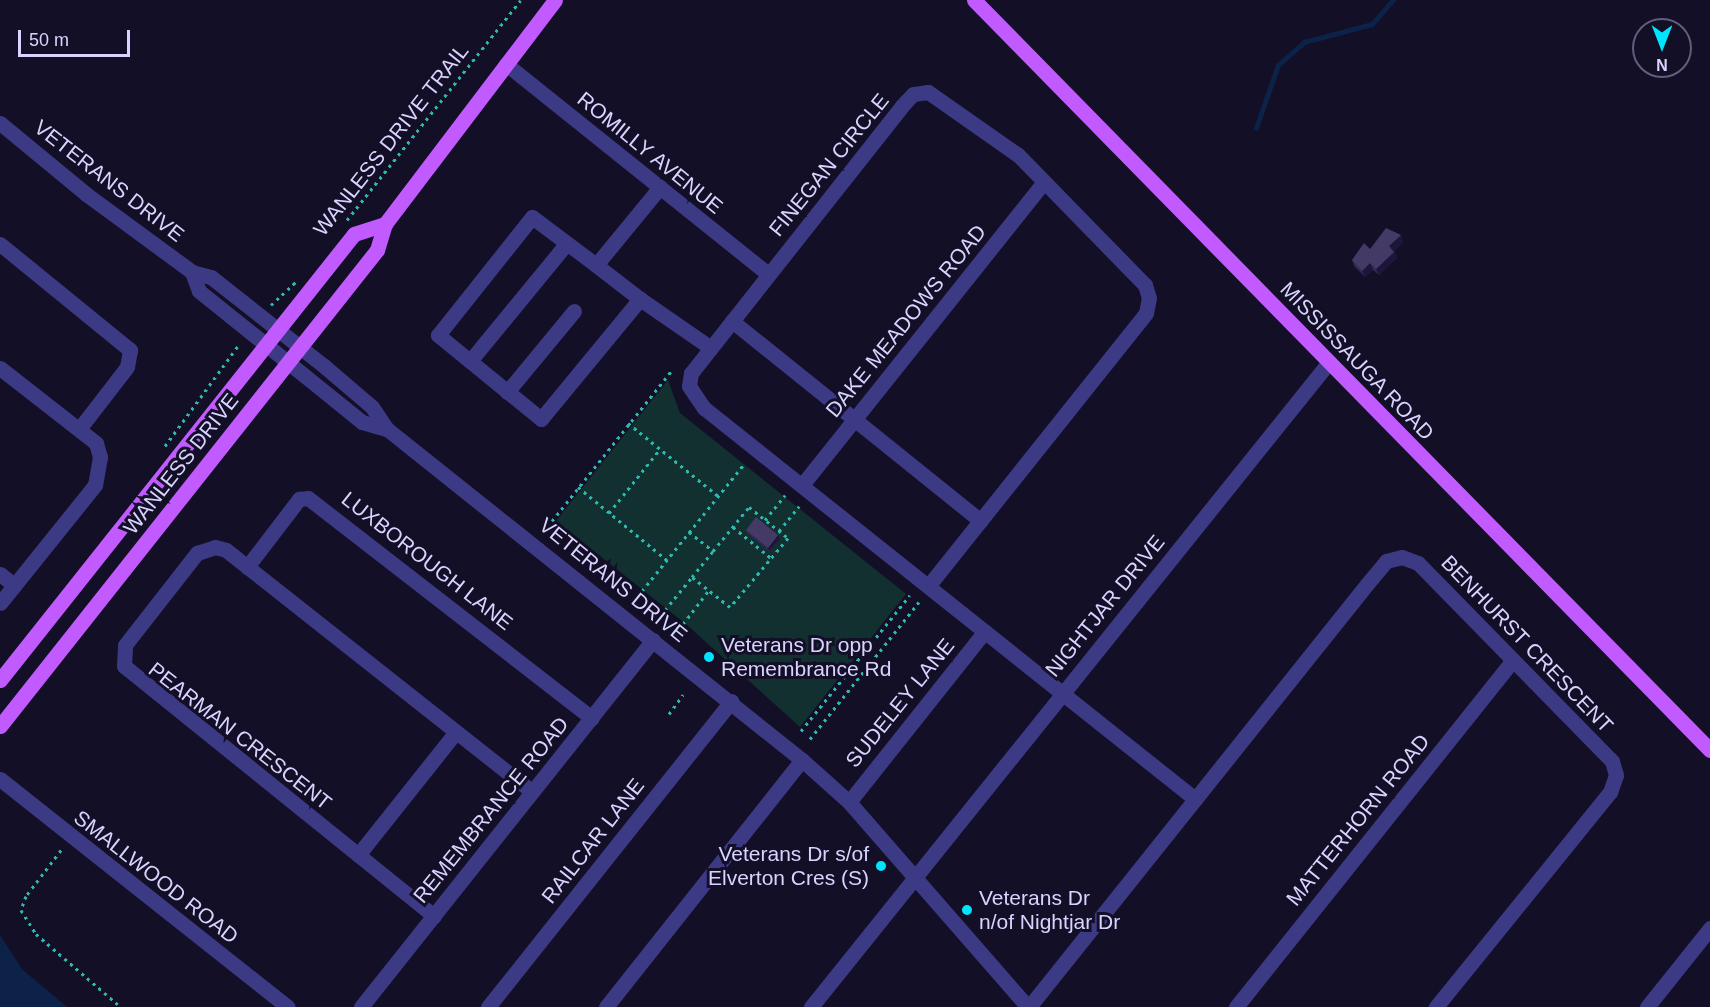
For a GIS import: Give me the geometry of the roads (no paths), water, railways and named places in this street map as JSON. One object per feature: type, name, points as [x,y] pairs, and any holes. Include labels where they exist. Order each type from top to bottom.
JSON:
[{"type":"main road","name":"WANLESS DRIVE","points":[[0,726],[377,250],[385,224],[555,0]]},
{"type":"main road","name":"MISSISSAUGA ROAD","points":[[974,0],[1710,750]]},
{"type":"main road","name":"WANLESS DRIVE","points":[[0,680],[354,234],[385,224]]},
{"type":"street","name":"ROMILLY AVENUE","points":[[506,64],[768,274]]},
{"type":"street","name":"FINEGAN CIRCLE","points":[[929,585],[1146,313],[1145,285],[1018,155],[946,100],[928,92],[913,94],[691,373],[694,398],[1195,799]]},
{"type":"street","name":"VETERANS DRIVE","points":[[0,123],[192,272],[211,277],[300,347],[372,407],[387,429],[731,701],[802,760],[849,802],[1029,1007]]},
{"type":"street","name":"DAKE MEADOWS ROAD","points":[[802,485],[1043,183]]},
{"type":"street","points":[[596,265],[660,187]]},
{"type":"street","points":[[640,299],[541,419],[438,335],[532,217],[640,299],[711,348]]},
{"type":"street","points":[[0,244],[130,350],[127,367],[79,429]]},
{"type":"street","points":[[470,361],[566,244]]},
{"type":"street","name":"VETERANS DRIVE","points":[[192,272],[200,291],[362,422],[387,429]]},
{"type":"street","points":[[507,392],[574,310]]},
{"type":"street","points":[[732,321],[981,521]]},
{"type":"street","name":"NIGHTJAR DRIVE","points":[[811,1007],[917,878],[1062,693],[1329,362]]},
{"type":"street","points":[[0,368],[96,443],[100,457],[95,485],[0,603]]},
{"type":"street","name":"LUXBOROUGH LANE","points":[[247,567],[299,499],[308,498],[592,718]]},
{"type":"street","name":"PEARMAN CRESCENT","points":[[434,916],[132,678],[124,666],[125,645],[196,553],[215,547],[247,567],[532,792]]},
{"type":"street","name":"BENHURST CRESCENT","points":[[1029,1007],[1386,561],[1402,557],[1418,562],[1612,760],[1616,775],[1610,792],[1436,1007]]},
{"type":"street","points":[[0,574],[14,585]]},
{"type":"street","name":"SUDELEY LANE","points":[[849,802],[985,631]]},
{"type":"street","name":"REMEMBRANCE ROAD","points":[[361,1007],[652,640]]},
{"type":"street","name":"MATTERHORN ROAD","points":[[1236,1007],[1513,660]]},
{"type":"street","name":"RAILCAR LANE","points":[[488,1007],[731,701]]},
{"type":"street","points":[[358,855],[456,732]]},
{"type":"street","points":[[606,1007],[802,760]]},
{"type":"street","name":"SMALLWOOD ROAD","points":[[0,779],[288,1007]]},
{"type":"street","points":[[1647,1007],[1710,928]]},
{"type":"water","points":[[0,935],[22,969],[67,1007],[0,1007]]},
{"type":"waterway","points":[[1256,128],[1278,65],[1304,42],[1372,24],[1393,0]]},
{"type":"place","name":"Veterans Dr opp Remembrance Rd","points":[[709,657]]},
{"type":"place","name":"Veterans Dr s/of Elverton Cres (S)","points":[[881,866]]},
{"type":"place","name":"Veterans Dr n/of Nightjar Dr","points":[[967,910]]}]
